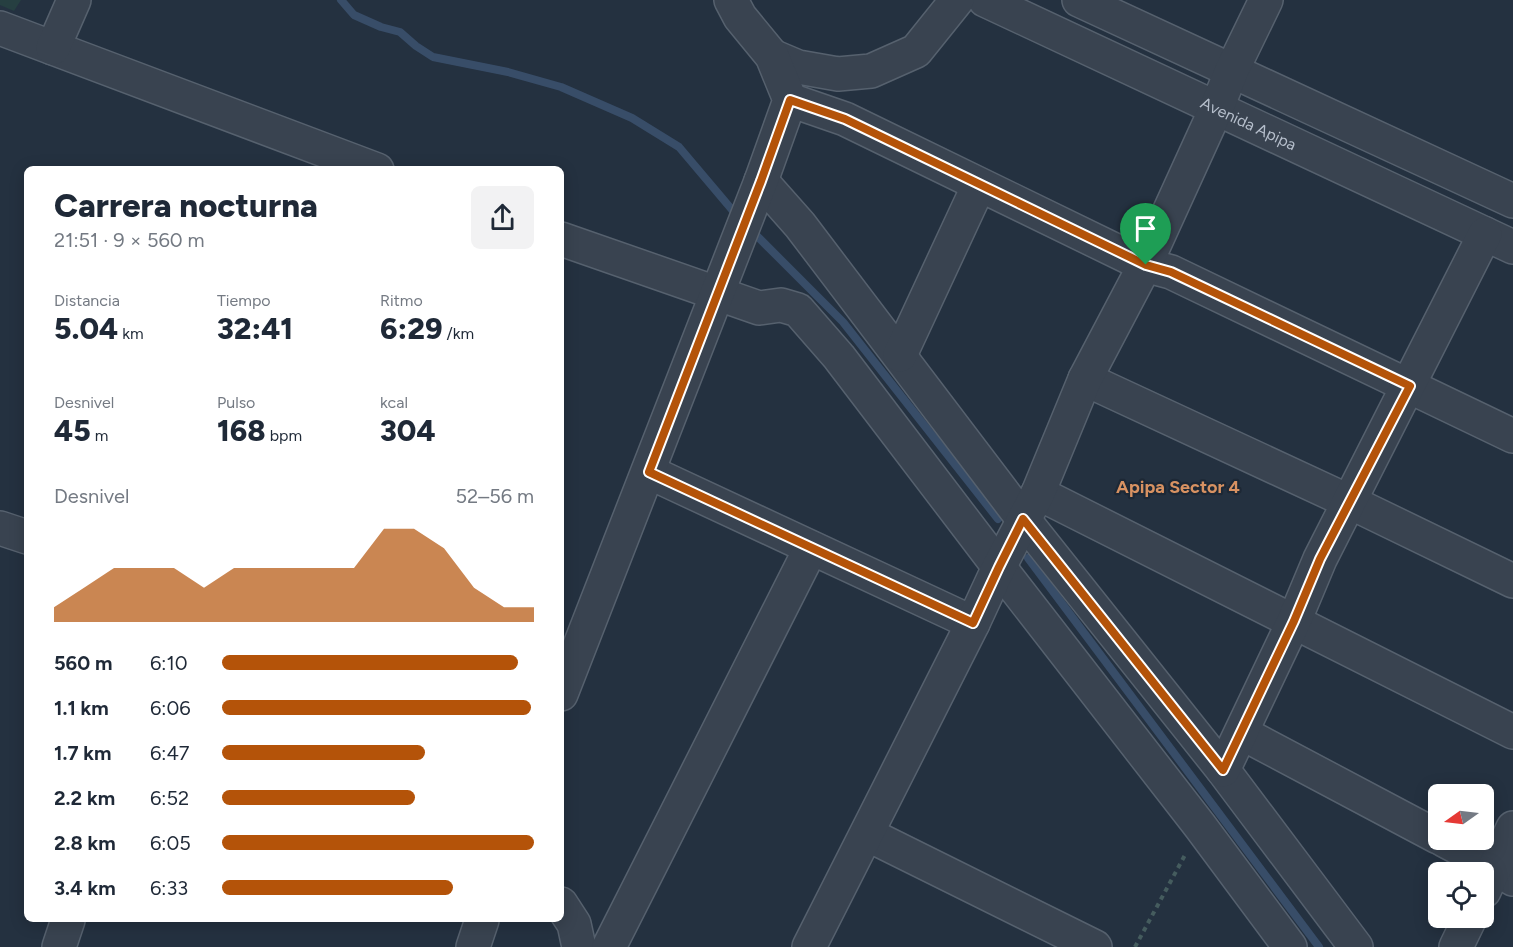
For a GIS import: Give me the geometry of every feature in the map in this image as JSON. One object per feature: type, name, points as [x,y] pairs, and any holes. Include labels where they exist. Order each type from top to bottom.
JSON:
[{"type":"street","points":[[53,48],[74,0]]},
{"type":"street","points":[[564,686],[649,472],[790,100],[772,56],[740,17],[731,0]]},
{"type":"street","points":[[772,56],[798,67],[838,74],[871,71],[916,51],[957,0]]},
{"type":"street","name":"Avenida Apipa","points":[[985,0],[1499,241]]},
{"type":"street","points":[[1079,0],[1134,12],[1232,70],[1513,201]]},
{"type":"street","points":[[809,947],[1031,506],[1085,380],[1146,265],[1232,70],[1266,0]]},
{"type":"street","points":[[0,28],[340,162],[358,166]]},
{"type":"street","points":[[790,100],[845,119],[1146,265],[1171,272],[1513,436]]},
{"type":"street","points":[[761,181],[800,225],[900,355],[1031,506],[1223,770],[1356,947]]},
{"type":"street","points":[[900,355],[979,184]]},
{"type":"street","points":[[564,240],[759,308],[781,305],[798,310],[839,357],[1200,826],[1290,947]]},
{"type":"street","points":[[1223,770],[1294,621],[1320,559],[1410,386],[1499,241]]},
{"type":"street","points":[[1085,380],[1513,580]]},
{"type":"street","points":[[649,472],[973,623]]},
{"type":"street","points":[[1031,506],[1294,621],[1513,732]]},
{"type":"street","points":[[0,528],[24,536]]},
{"type":"street","points":[[609,947],[812,548]]},
{"type":"street","points":[[1242,734],[1428,832]]},
{"type":"street","points":[[1458,850],[1497,879],[1513,828]]},
{"type":"street","points":[[867,834],[1095,947]]},
{"type":"street","points":[[564,909],[573,924],[579,947]]},
{"type":"street","points":[[59,947],[67,922]]},
{"type":"street","points":[[473,947],[481,922]]},
{"type":"street","points":[[1456,947],[1465,928]]},
{"type":"path","points":[[1136,947],[1200,826]]},
{"type":"green space","points":[[0,0],[21,0],[14,11],[0,5]]},
{"type":"waterway","points":[[341,0],[354,15],[381,27],[400,32],[433,57],[508,72],[561,87],[632,118],[679,147],[739,218]]},
{"type":"waterway","points":[[750,229],[843,322],[998,519]]},
{"type":"waterway","points":[[1028,558],[1319,947]]},
{"type":"district","name":"Apipa Sector 4","points":[[1178,487]]},
{"type":"route","points":[[790,100],[845,119],[1146,265],[1171,272],[1410,386],[1320,559],[1294,621],[1223,770],[1023,519],[973,623],[649,472],[790,100]]}]
